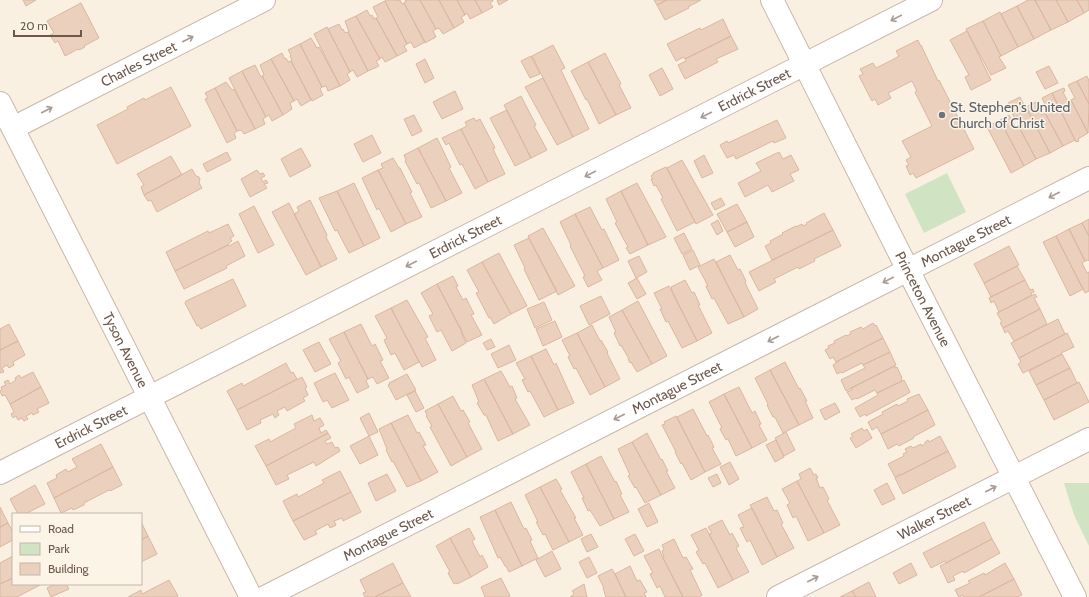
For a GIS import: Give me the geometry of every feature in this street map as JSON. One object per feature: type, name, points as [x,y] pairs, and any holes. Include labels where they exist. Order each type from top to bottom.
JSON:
[{"type":"street","name":"Charles Street","points":[[12,128],[264,0]]},
{"type":"street","name":"Princeton Avenue","points":[[772,0],[1075,597]]},
{"type":"street","name":"Erdrick Street","points":[[0,473],[931,0]]},
{"type":"street","name":"Tyson Avenue","points":[[0,103],[251,597]]},
{"type":"street","name":"Montague Street","points":[[265,597],[1089,178]]},
{"type":"street","name":"Walker Street","points":[[778,597],[1089,439]]},
{"type":"green space","points":[[947,173],[966,212],[924,233],[905,194]]},
{"type":"green space","points":[[1064,483],[1089,483],[1089,546],[1074,515]]},
{"type":"building","points":[[23,0],[36,0],[26,6]]},
{"type":"building","points":[[400,0],[402,4],[404,3],[425,42],[414,48],[411,42],[407,44],[385,1]]},
{"type":"building","points":[[405,0],[420,0],[436,29],[433,31],[436,37],[425,43],[404,3],[406,2]]},
{"type":"building","points":[[420,0],[439,0],[454,28],[443,34],[439,28],[436,29]]},
{"type":"building","points":[[439,0],[457,0],[465,15],[461,17],[464,22],[454,28]]},
{"type":"building","points":[[457,0],[475,0],[482,13],[470,19],[467,13],[465,15]]},
{"type":"building","points":[[475,0],[493,0],[490,3],[493,7],[482,13]]},
{"type":"building","points":[[497,0],[508,0],[499,5]]},
{"type":"building","points":[[654,0],[667,0],[657,5]]},
{"type":"building","points":[[667,0],[701,0],[665,20],[657,5]]},
{"type":"building","points":[[1028,0],[1035,0],[1051,30],[1034,39],[1017,6]]},
{"type":"building","points":[[1035,0],[1056,0],[1068,22],[1051,30]]},
{"type":"building","points":[[1056,0],[1077,0],[1084,13],[1068,22]]},
{"type":"building","points":[[1077,0],[1089,0],[1089,10],[1084,13]]},
{"type":"building","points":[[385,1],[407,44],[404,46],[407,51],[397,56],[376,18],[378,17],[373,7]]},
{"type":"building","points":[[81,3],[99,38],[84,46],[85,47],[65,56],[58,41],[55,43],[50,35],[54,33],[47,21]]},
{"type":"building","points":[[1017,6],[1034,39],[1018,47],[1001,14]]},
{"type":"building","points":[[367,10],[370,16],[372,15],[374,19],[376,18],[397,56],[385,62],[382,57],[380,59],[356,16]]},
{"type":"building","points":[[1000,12],[1018,47],[1001,56],[983,21]]},
{"type":"building","points":[[356,16],[380,59],[376,61],[379,66],[368,71],[348,32],[345,21]]},
{"type":"building","points":[[723,19],[731,36],[685,59],[684,57],[676,61],[667,44]]},
{"type":"building","points":[[983,21],[1001,56],[999,57],[1006,68],[991,75],[966,29]]},
{"type":"building","points":[[339,24],[345,33],[348,32],[368,71],[357,77],[353,70],[350,72],[328,29]]},
{"type":"building","points":[[327,27],[350,72],[347,74],[350,80],[340,86],[314,34]]},
{"type":"building","points":[[967,31],[991,80],[971,90],[965,77],[969,75],[950,40]]},
{"type":"building","points":[[731,36],[738,49],[716,59],[718,62],[685,79],[678,65],[686,61],[685,59]]},
{"type":"building","points":[[311,38],[317,48],[319,47],[340,86],[328,91],[326,86],[322,87],[300,44]]},
{"type":"building","name":"St. Stephen's United Church of Christ","points":[[918,40],[974,149],[916,178],[913,173],[910,175],[906,166],[909,165],[906,160],[911,157],[902,141],[932,126],[915,92],[917,91],[912,81],[888,93],[891,98],[878,105],[875,99],[872,101],[859,76],[863,74],[860,69],[873,63],[876,68],[892,60],[899,56],[896,51]]},
{"type":"building","points":[[300,44],[322,87],[320,89],[323,95],[312,101],[291,61],[291,55],[288,50]]},
{"type":"building","points":[[553,45],[565,68],[561,70],[589,129],[573,137],[532,56]]},
{"type":"building","points":[[282,53],[288,62],[291,61],[311,100],[301,106],[297,99],[294,101],[271,59]]},
{"type":"building","points":[[605,53],[621,84],[619,85],[631,108],[616,115],[588,62]]},
{"type":"building","points":[[531,56],[540,74],[530,78],[521,61]]},
{"type":"building","points":[[271,59],[294,101],[290,103],[292,109],[283,115],[262,76],[264,75],[260,65]]},
{"type":"building","points":[[425,59],[434,78],[425,83],[416,64]]},
{"type":"building","points":[[588,62],[616,115],[599,124],[571,71]]},
{"type":"building","points":[[255,65],[283,115],[272,121],[269,115],[266,117],[242,71]]},
{"type":"building","points":[[1049,66],[1058,83],[1045,89],[1036,72]]},
{"type":"building","points":[[662,68],[673,89],[660,96],[649,75]]},
{"type":"building","points":[[242,71],[266,117],[263,119],[265,124],[255,129],[229,78]]},
{"type":"building","points":[[1087,76],[1089,81],[1089,104],[1077,81]]},
{"type":"building","points":[[543,78],[573,137],[557,145],[525,87]]},
{"type":"building","points":[[1077,81],[1089,104],[1088,133],[1071,100],[1075,98],[1068,85]]},
{"type":"building","points":[[226,82],[232,90],[234,89],[255,129],[244,134],[241,130],[237,131],[215,88]]},
{"type":"building","points":[[171,87],[191,126],[117,164],[97,125],[128,109],[127,107],[144,98],[145,100]]},
{"type":"building","points":[[215,88],[237,131],[234,133],[236,138],[227,143],[205,99],[208,98],[205,93]]},
{"type":"building","points":[[1064,88],[1065,91],[1063,92],[1068,102],[1071,100],[1088,133],[1076,142],[1052,93]]},
{"type":"building","points":[[455,91],[463,109],[442,119],[433,102]]},
{"type":"building","points":[[1052,93],[1075,140],[1063,146],[1045,113],[1048,111],[1042,98]]},
{"type":"building","points":[[521,96],[536,125],[534,126],[547,150],[531,158],[504,105]]},
{"type":"building","points":[[1020,97],[1050,153],[1036,159],[1019,127],[1023,125],[1018,116],[1014,117],[1008,103]]},
{"type":"building","points":[[1036,102],[1042,115],[1045,113],[1063,146],[1050,153],[1026,107]]},
{"type":"building","points":[[507,110],[531,158],[515,166],[490,118]]},
{"type":"building","points":[[414,115],[422,131],[412,136],[404,119]]},
{"type":"building","points":[[1009,115],[1016,128],[1019,127],[1036,159],[1024,166],[1000,120]]},
{"type":"building","points":[[474,118],[476,121],[480,119],[495,148],[493,149],[505,174],[488,182],[461,129],[467,126],[465,122]]},
{"type":"building","points":[[777,120],[786,138],[774,143],[773,141],[736,159],[734,155],[727,158],[720,145],[727,141],[728,143]]},
{"type":"building","points":[[1000,120],[1024,166],[1011,173],[987,127]]},
{"type":"building","points":[[461,129],[488,182],[475,189],[462,164],[460,165],[449,143],[446,145],[442,138]]},
{"type":"building","points":[[372,135],[381,153],[363,162],[354,144]]},
{"type":"building","points":[[437,138],[451,167],[449,168],[462,193],[446,201],[418,148]]},
{"type":"building","points":[[301,148],[311,166],[290,177],[281,159]]},
{"type":"building","points":[[418,148],[446,201],[431,208],[419,183],[417,184],[405,161],[404,155]]},
{"type":"building","points":[[227,152],[231,160],[207,172],[203,164]]},
{"type":"building","points":[[779,152],[783,159],[791,155],[799,170],[790,174],[794,181],[772,192],[768,185],[745,197],[738,183],[761,171],[756,163]]},
{"type":"building","points":[[704,155],[713,173],[702,178],[694,161]]},
{"type":"building","points":[[171,156],[182,175],[144,195],[141,187],[144,185],[137,174]]},
{"type":"building","points":[[393,158],[400,168],[412,192],[410,193],[422,217],[406,224],[378,170],[383,168],[381,164]]},
{"type":"building","points":[[682,160],[713,215],[696,224],[667,168]]},
{"type":"building","points":[[666,167],[695,222],[677,231],[661,199],[663,198],[656,185],[654,186],[651,179],[653,179],[651,176],[653,173]]},
{"type":"building","points":[[192,169],[196,176],[199,177],[199,183],[202,188],[157,212],[151,200],[148,201],[144,195]]},
{"type":"building","points":[[257,170],[260,174],[263,173],[265,176],[261,178],[263,182],[266,180],[268,183],[264,184],[267,188],[250,197],[241,179]]},
{"type":"building","points":[[378,170],[406,224],[391,232],[379,208],[377,210],[362,178]]},
{"type":"building","points":[[354,183],[380,238],[364,246],[337,191]]},
{"type":"building","points":[[637,183],[666,237],[648,245],[621,191]]},
{"type":"building","points":[[337,191],[364,246],[349,253],[337,230],[335,231],[319,198]]},
{"type":"building","points":[[621,191],[648,245],[630,254],[626,248],[628,247],[615,223],[617,222],[606,199]]},
{"type":"building","points":[[721,198],[725,205],[715,210],[711,203]]},
{"type":"building","points":[[310,200],[337,259],[321,267],[294,214],[299,211],[297,207]]},
{"type":"building","points":[[289,203],[321,267],[306,275],[272,212]]},
{"type":"building","points":[[737,204],[747,222],[727,232],[717,214]]},
{"type":"building","points":[[254,206],[274,245],[258,253],[239,214]]},
{"type":"building","points":[[590,207],[602,230],[604,229],[619,260],[603,268],[575,214]]},
{"type":"building","points":[[824,213],[833,230],[772,260],[765,246],[771,243],[770,241],[796,226],[802,224],[803,226],[807,224],[806,223]]},
{"type":"building","points":[[575,214],[603,268],[597,271],[602,280],[588,287],[583,277],[585,276],[560,222]]},
{"type":"building","points":[[1089,219],[1089,236],[1082,223]]},
{"type":"building","points":[[718,220],[723,231],[717,235],[711,224]]},
{"type":"building","points":[[747,222],[754,237],[735,247],[727,232]]},
{"type":"building","points":[[1082,223],[1089,236],[1089,261],[1085,261],[1069,229]]},
{"type":"building","points":[[228,224],[234,236],[230,238],[232,241],[228,245],[175,271],[166,252],[208,231],[209,233]]},
{"type":"building","points":[[543,228],[575,286],[558,295],[528,236]]},
{"type":"building","points":[[1069,229],[1085,261],[1082,263],[1087,273],[1089,272],[1089,291],[1085,293],[1056,236]]},
{"type":"building","points":[[833,230],[841,246],[814,259],[815,261],[799,269],[798,267],[774,279],[776,282],[759,291],[749,272]]},
{"type":"building","points":[[684,233],[692,249],[682,254],[674,238]]},
{"type":"building","points":[[1056,236],[1083,289],[1070,296],[1043,242]]},
{"type":"building","points":[[529,238],[557,291],[539,300],[514,245]]},
{"type":"building","points":[[238,241],[245,256],[226,266],[227,268],[184,289],[175,271]]},
{"type":"building","points":[[1009,246],[1019,265],[984,283],[974,264]]},
{"type":"building","points":[[693,250],[700,265],[690,270],[683,255]]},
{"type":"building","points":[[499,253],[527,306],[511,314],[482,262]]},
{"type":"building","points":[[730,255],[738,270],[740,269],[758,309],[744,317],[716,262]]},
{"type":"building","points":[[639,256],[647,272],[636,278],[628,261]]},
{"type":"building","points":[[714,259],[744,317],[728,324],[714,298],[712,299],[706,286],[708,286],[698,267]]},
{"type":"building","points":[[482,262],[511,314],[494,324],[490,317],[489,318],[476,293],[479,292],[467,270]]},
{"type":"building","points":[[1017,266],[1025,280],[991,297],[984,283]]},
{"type":"building","points":[[453,276],[458,286],[456,287],[463,300],[466,298],[474,314],[471,315],[482,335],[467,342],[437,284]]},
{"type":"building","points":[[637,278],[646,294],[637,299],[628,283]]},
{"type":"building","points":[[233,279],[246,306],[201,329],[198,325],[197,326],[185,303],[186,301]]},
{"type":"building","points":[[685,280],[692,293],[694,292],[700,305],[698,305],[712,333],[697,341],[671,287]]},
{"type":"building","points":[[1025,280],[1030,290],[1033,289],[1034,292],[1031,293],[1032,295],[999,312],[994,301],[991,303],[989,298]]},
{"type":"building","points":[[437,284],[462,331],[461,332],[466,343],[452,351],[441,330],[437,332],[429,316],[433,314],[421,293]]},
{"type":"building","points":[[669,286],[697,341],[682,348],[668,321],[666,322],[660,309],[662,309],[654,293]]},
{"type":"building","points":[[1035,294],[1037,297],[1034,298],[1040,309],[1003,328],[1000,323],[1002,322],[997,313]]},
{"type":"building","points":[[601,296],[610,314],[589,325],[580,306]]},
{"type":"building","points":[[407,300],[428,337],[425,338],[436,360],[422,367],[391,308]]},
{"type":"building","points":[[638,301],[667,356],[652,364],[622,310]]},
{"type":"building","points":[[544,302],[552,320],[535,328],[527,309]]},
{"type":"building","points":[[391,308],[419,362],[404,370],[395,353],[391,355],[384,340],[387,338],[375,316]]},
{"type":"building","points":[[1040,309],[1047,324],[1014,341],[1008,331],[1005,333],[1003,328]]},
{"type":"building","points":[[622,310],[652,364],[637,372],[631,362],[630,363],[621,345],[620,346],[614,333],[616,332],[609,317]]},
{"type":"building","points":[[1058,319],[1065,334],[1019,358],[1011,343]]},
{"type":"building","points":[[555,321],[562,337],[543,346],[536,329]]},
{"type":"building","points":[[873,323],[875,326],[876,325],[883,338],[836,362],[833,357],[830,359],[825,350],[829,348],[828,346],[835,343],[834,341],[851,334],[850,332],[861,327],[863,329]]},
{"type":"building","points":[[9,324],[18,341],[0,350],[0,329]]},
{"type":"building","points":[[361,324],[372,346],[375,344],[383,360],[380,361],[389,378],[377,384],[373,377],[368,379],[344,332]]},
{"type":"building","points":[[592,325],[600,341],[601,340],[608,352],[607,353],[620,379],[605,387],[577,333]]},
{"type":"building","points":[[344,332],[368,379],[366,381],[369,387],[357,393],[349,377],[346,379],[338,363],[341,361],[329,339]]},
{"type":"building","points":[[577,333],[605,387],[590,395],[576,368],[574,369],[568,357],[570,356],[562,340]]},
{"type":"building","points":[[1067,333],[1074,347],[1023,373],[1018,364],[1021,362],[1019,358]]},
{"type":"building","points":[[883,338],[890,352],[863,365],[862,363],[837,374],[833,365],[836,362]]},
{"type":"building","points":[[491,339],[495,347],[487,350],[483,343]]},
{"type":"building","points":[[18,341],[25,355],[13,362],[14,365],[9,368],[7,365],[2,368],[4,372],[0,373],[0,350]]},
{"type":"building","points":[[319,342],[331,364],[315,372],[303,350]]},
{"type":"building","points":[[509,345],[516,360],[498,368],[491,354]]},
{"type":"building","points":[[546,349],[554,365],[556,363],[574,403],[558,410],[531,356]]},
{"type":"building","points":[[890,352],[896,365],[846,391],[841,380],[865,368],[863,365]]},
{"type":"building","points":[[1062,354],[1070,368],[1036,385],[1029,371]]},
{"type":"building","points":[[531,356],[558,410],[544,417],[530,391],[528,392],[522,380],[525,379],[516,363]]},
{"type":"building","points":[[785,362],[807,401],[805,401],[813,418],[799,425],[770,370]]},
{"type":"building","points":[[286,363],[291,373],[293,372],[297,379],[237,410],[227,391],[242,383],[243,386]]},
{"type":"building","points":[[895,366],[895,368],[897,367],[902,381],[877,393],[875,390],[852,400],[847,392],[852,390],[851,388]]},
{"type":"building","points":[[1070,368],[1077,383],[1044,400],[1036,385]]},
{"type":"building","points":[[770,370],[799,425],[783,433],[775,417],[773,417],[755,378]]},
{"type":"building","points":[[501,371],[510,387],[512,386],[517,398],[515,399],[530,425],[513,434],[484,379]]},
{"type":"building","points":[[33,372],[41,387],[10,404],[5,395],[2,396],[0,391],[2,389],[1,387],[6,385],[4,382],[8,380],[10,384],[16,380],[15,378],[19,375],[21,378]]},
{"type":"building","points":[[335,373],[349,400],[332,408],[327,400],[323,402],[314,383]]},
{"type":"building","points":[[407,374],[416,390],[396,400],[388,385],[390,384],[389,383]]},
{"type":"building","points":[[302,377],[307,387],[305,388],[308,395],[303,398],[305,401],[287,411],[285,407],[277,411],[279,415],[275,418],[273,414],[260,420],[261,423],[247,430],[237,410]]},
{"type":"building","points":[[484,379],[513,434],[498,441],[486,415],[484,415],[477,403],[479,402],[472,385]]},
{"type":"building","points":[[904,380],[910,392],[909,393],[866,416],[865,414],[860,417],[855,408],[878,395],[877,393]]},
{"type":"building","points":[[1079,382],[1089,402],[1054,420],[1044,400]]},
{"type":"building","points":[[41,387],[49,403],[37,409],[39,412],[26,416],[28,419],[24,421],[22,418],[18,420],[16,416],[13,418],[11,414],[14,412],[10,404]]},
{"type":"building","points":[[739,387],[752,413],[755,411],[761,424],[759,425],[767,440],[752,448],[724,394]]},
{"type":"building","points":[[415,391],[424,408],[416,412],[407,395]]},
{"type":"building","points":[[724,394],[752,448],[736,456],[728,439],[726,440],[720,429],[722,428],[709,402]]},
{"type":"building","points":[[919,394],[928,410],[881,434],[877,427],[872,430],[868,422],[883,414],[882,412],[897,404],[898,406],[908,401],[907,399]]},
{"type":"building","points":[[453,396],[461,411],[463,410],[470,422],[468,423],[482,449],[467,457],[438,404]]},
{"type":"building","points":[[835,403],[840,412],[825,420],[820,410]]},
{"type":"building","points":[[438,404],[467,457],[451,466],[430,427],[432,426],[426,416],[425,411]]},
{"type":"building","points":[[693,409],[707,436],[708,435],[714,447],[712,448],[721,464],[705,472],[677,417]]},
{"type":"building","points":[[928,410],[935,425],[899,446],[897,444],[888,449],[881,434]]},
{"type":"building","points":[[369,413],[378,432],[369,436],[360,418]]},
{"type":"building","points":[[312,415],[314,421],[320,418],[324,425],[319,428],[321,433],[326,430],[328,433],[266,466],[255,446],[269,439],[270,442],[296,428],[294,424]]},
{"type":"building","points":[[408,415],[417,433],[419,432],[426,445],[423,446],[438,472],[421,481],[391,423]]},
{"type":"building","points":[[676,416],[705,472],[691,480],[682,463],[681,464],[662,425],[665,424],[664,422]]},
{"type":"building","points":[[391,423],[421,481],[407,487],[386,450],[387,449],[379,429]]},
{"type":"building","points":[[862,428],[864,431],[867,429],[872,438],[856,448],[850,438],[853,437],[851,434]]},
{"type":"building","points":[[786,432],[795,450],[784,456],[775,438]]},
{"type":"building","points":[[328,433],[331,438],[325,441],[327,444],[332,442],[335,448],[338,447],[340,451],[316,466],[314,462],[287,475],[289,479],[276,485],[266,466]]},
{"type":"building","points":[[647,433],[661,460],[662,459],[668,471],[666,471],[675,488],[661,495],[632,442]]},
{"type":"building","points":[[369,436],[378,455],[360,464],[350,446]]},
{"type":"building","points":[[940,436],[948,451],[895,477],[888,464],[904,456],[903,454],[907,452],[905,449],[911,446],[913,448],[921,444],[922,446],[928,440],[929,442]]},
{"type":"building","points":[[776,440],[784,457],[775,462],[766,445]]},
{"type":"building","points":[[632,442],[661,495],[645,503],[628,476],[630,475],[618,449]]},
{"type":"building","points":[[101,444],[113,467],[54,498],[47,483],[57,478],[56,475],[66,469],[68,472],[77,467],[72,459]]},
{"type":"building","points":[[948,451],[956,467],[903,494],[895,478]]},
{"type":"building","points":[[601,456],[615,482],[616,481],[622,494],[620,495],[629,512],[614,519],[586,464]]},
{"type":"building","points":[[730,462],[739,479],[729,485],[720,467]]},
{"type":"building","points":[[586,464],[614,519],[600,526],[590,510],[588,511],[582,498],[584,498],[571,472]]},
{"type":"building","points":[[113,467],[122,485],[84,503],[84,505],[61,513],[54,498]]},
{"type":"building","points":[[810,468],[814,475],[816,474],[818,478],[816,478],[820,488],[823,487],[829,499],[827,500],[840,525],[824,533],[797,481],[801,479],[799,474]]},
{"type":"building","points":[[340,471],[351,492],[293,521],[283,501],[297,494],[298,497],[324,483],[322,480]]},
{"type":"building","points":[[387,474],[396,491],[376,501],[368,483]]},
{"type":"building","points":[[717,474],[721,483],[713,487],[708,478]]},
{"type":"building","points":[[556,479],[583,535],[569,542],[540,487]]},
{"type":"building","points":[[797,481],[824,533],[808,541],[796,516],[793,518],[787,505],[790,503],[782,489]]},
{"type":"building","points":[[887,483],[895,499],[882,505],[874,490]]},
{"type":"building","points":[[35,485],[45,504],[27,513],[17,513],[10,499]]},
{"type":"building","points":[[540,487],[569,542],[553,550],[545,534],[543,535],[536,522],[538,522],[525,495]]},
{"type":"building","points":[[351,492],[361,512],[343,521],[342,518],[334,521],[336,525],[330,528],[328,524],[315,531],[317,534],[304,540],[293,521]]},
{"type":"building","points":[[767,497],[774,511],[777,510],[783,523],[781,524],[794,548],[777,557],[750,505]]},
{"type":"building","points":[[511,502],[524,529],[526,528],[532,540],[530,541],[538,558],[522,566],[495,510]]},
{"type":"building","points":[[649,503],[658,522],[647,527],[638,509]]},
{"type":"building","points":[[0,507],[8,523],[0,527]]},
{"type":"building","points":[[752,508],[777,557],[762,565],[750,540],[747,542],[740,528],[744,527],[738,515]]},
{"type":"building","points":[[495,510],[522,566],[509,572],[500,557],[498,558],[480,517]]},
{"type":"building","points":[[722,520],[730,535],[732,533],[739,546],[736,548],[749,572],[733,580],[709,534],[712,533],[708,527]]},
{"type":"building","points":[[984,522],[992,539],[946,563],[945,561],[931,568],[923,553]]},
{"type":"building","points":[[8,523],[12,530],[12,541],[0,547],[0,527]]},
{"type":"building","points":[[142,524],[148,536],[142,539]]},
{"type":"building","points":[[469,528],[475,539],[472,541],[480,557],[482,555],[488,567],[471,577],[450,538]]},
{"type":"building","points":[[706,528],[733,580],[718,588],[705,563],[703,564],[696,552],[699,550],[691,535]]},
{"type":"building","points":[[591,534],[598,547],[587,552],[581,539]]},
{"type":"building","points":[[635,534],[644,551],[634,556],[625,539]]},
{"type":"building","points":[[148,536],[157,554],[142,562],[142,539]]},
{"type":"building","points":[[450,538],[471,577],[457,584],[454,584],[448,573],[450,572],[436,546]]},
{"type":"building","points":[[674,539],[683,558],[686,557],[693,569],[690,570],[702,595],[699,597],[683,597],[663,558],[662,551],[664,550],[662,545]]},
{"type":"building","points":[[992,539],[1000,553],[964,573],[963,571],[953,576],[955,580],[948,583],[940,566]]},
{"type":"building","points":[[659,549],[683,597],[665,597],[660,586],[657,588],[650,574],[653,573],[644,556]]},
{"type":"building","points":[[552,551],[561,569],[545,577],[536,560]]},
{"type":"building","points":[[12,557],[12,578],[0,584],[0,563]]},
{"type":"building","points":[[589,557],[597,573],[587,578],[579,562]]},
{"type":"building","points":[[393,563],[403,583],[375,597],[365,597],[363,593],[366,592],[360,580]]},
{"type":"building","points":[[911,563],[917,575],[899,584],[893,573]]},
{"type":"building","points":[[1005,563],[1014,579],[979,597],[964,597],[963,595],[959,597],[955,590],[970,583],[968,581],[984,573],[985,575]]},
{"type":"building","points":[[630,566],[637,581],[640,580],[647,592],[644,593],[646,597],[626,597],[615,574]]},
{"type":"building","points":[[612,569],[626,597],[606,597],[604,588],[598,576]]},
{"type":"building","points":[[12,578],[12,585],[40,585],[17,597],[0,597],[0,584]]},
{"type":"building","points":[[501,578],[510,596],[485,597],[481,587]]},
{"type":"building","points":[[1014,579],[1022,595],[1017,597],[979,597]]},
{"type":"building","points":[[169,580],[178,596],[176,597],[128,597],[141,590],[142,594]]},
{"type":"building","points":[[869,582],[876,597],[856,597],[852,591]]},
{"type":"building","points":[[403,583],[411,597],[375,597]]},
{"type":"building","points":[[584,584],[587,597],[570,597],[574,594],[572,591]]},
{"type":"building","points":[[53,585],[67,585],[69,589],[51,597],[47,588]]},
{"type":"building","points":[[852,591],[856,597],[840,597]]},
{"type":"place","name":"St. Stephen's United Church of Christ","points":[[942,115]]}]
